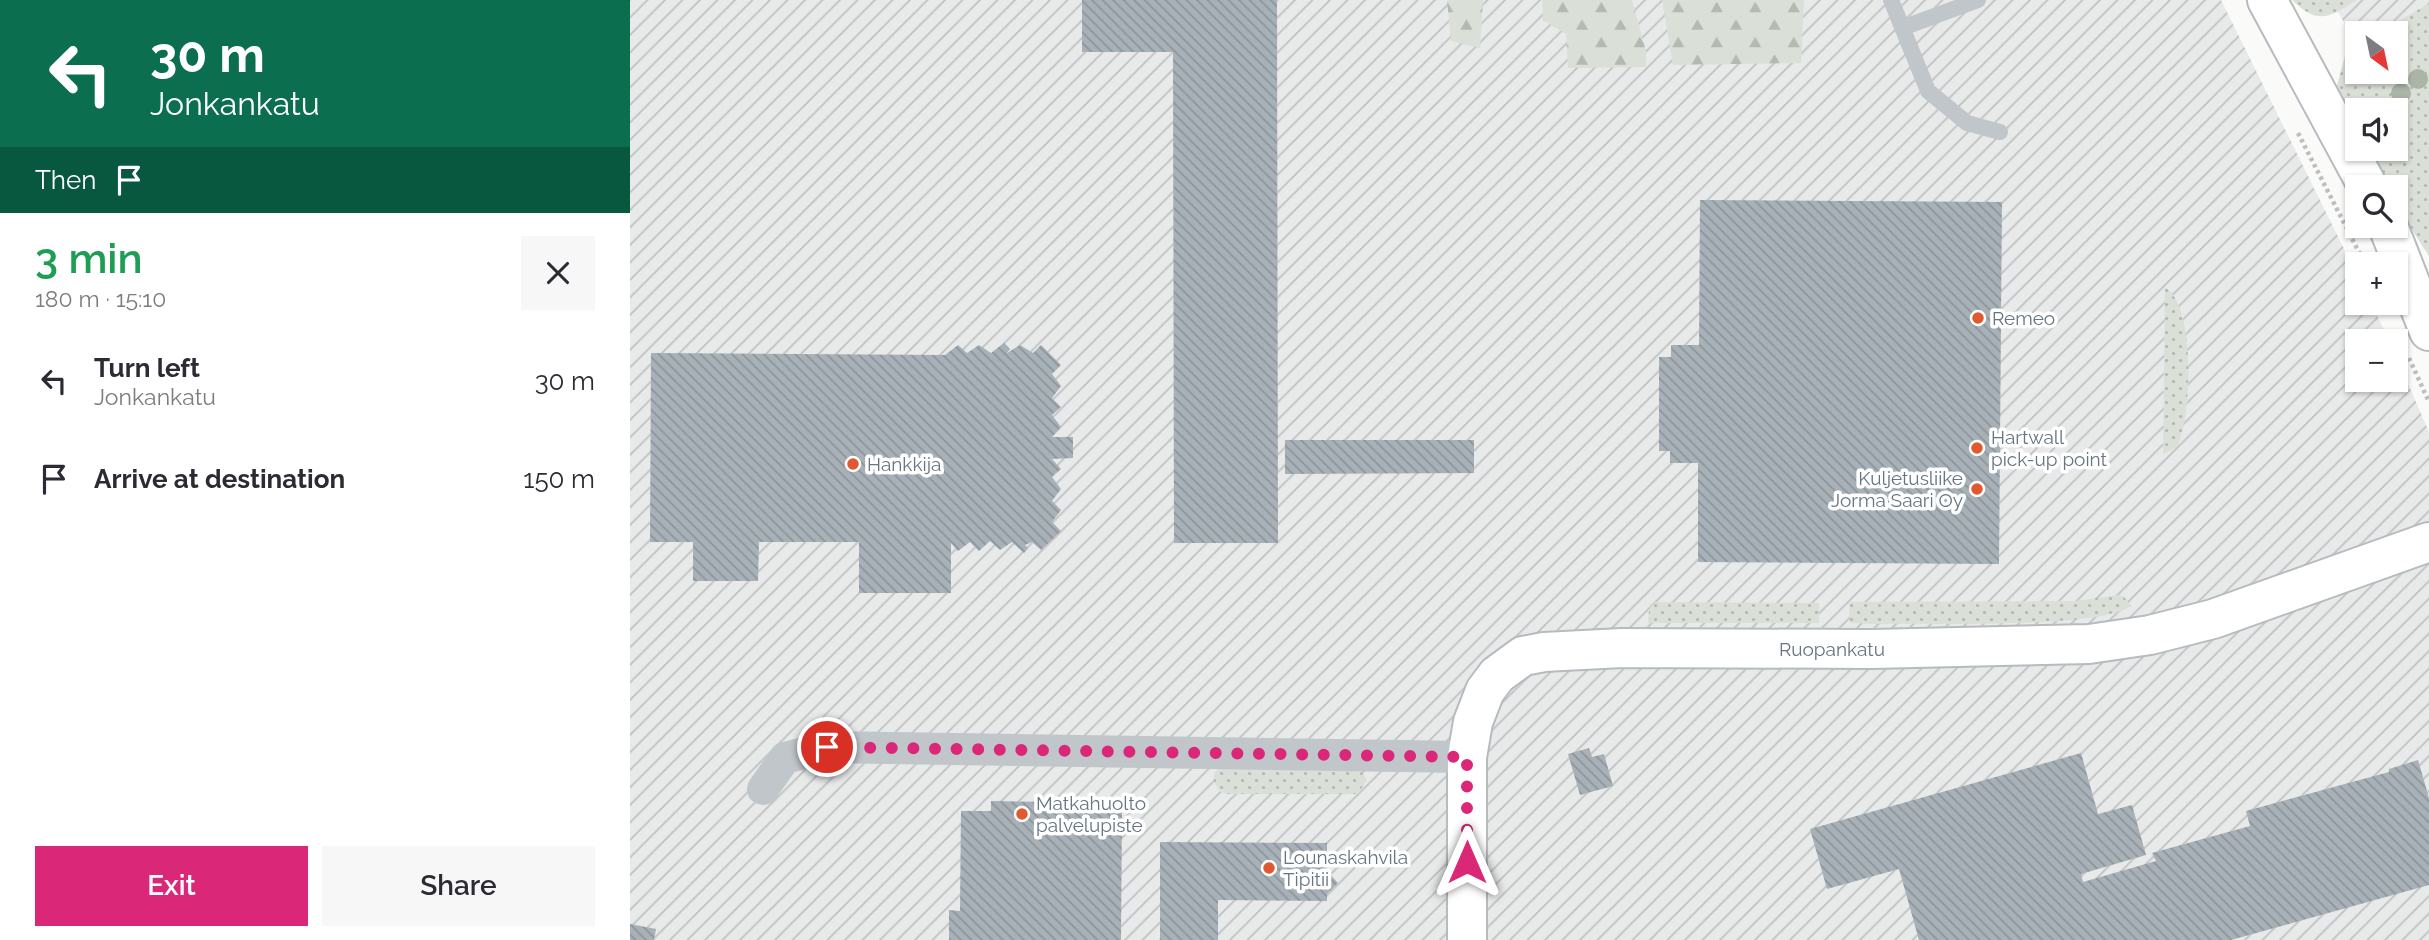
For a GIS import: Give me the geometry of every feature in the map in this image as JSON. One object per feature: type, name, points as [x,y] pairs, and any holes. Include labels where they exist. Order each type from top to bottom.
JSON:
[{"type":"street","points":[[2267,0],[2362,175]]},
{"type":"street","points":[[2394,238],[2429,331]]},
{"type":"street","points":[[2400,238],[2429,271]]},
{"type":"street","name":"Ruopankatu","points":[[1467,940],[1467,757],[1473,722],[1485,691],[1497,675],[1523,656],[1544,652],[1622,648],[1898,648],[2089,644],[2150,635],[2213,619],[2429,542]]},
{"type":"street","points":[[763,789],[785,758],[827,747],[1467,757]]},
{"type":"lane","points":[[1891,0],[1928,91],[1966,123],[2000,132]]},
{"type":"lane","points":[[1902,28],[1978,0]]},
{"type":"shaded area","points":[[630,0],[2221,0],[2346,252],[2345,315],[2377,315],[2383,329],[2345,329],[2345,392],[2408,392],[2408,384],[2429,432],[2429,940],[630,940]]},
{"type":"shaded area","points":[[2331,0],[2429,0],[2429,163],[2408,105],[2408,98],[2405,98],[2400,84],[2408,84],[2408,21],[2345,21],[2345,24]]},
{"type":"green space","points":[[1447,0],[1483,0],[1480,48],[1451,41]]},
{"type":"green space","points":[[1542,0],[1632,0],[1646,51],[1646,67],[1568,68],[1566,34],[1543,20]]},
{"type":"green space","points":[[1662,0],[1804,0],[1801,63],[1673,65]]},
{"type":"green space","points":[[2292,0],[2357,0],[2339,11],[2317,16]]},
{"type":"green space","points":[[2428,4],[2429,256],[2408,224],[2408,175],[2379,175],[2372,161],[2408,161],[2408,98],[2345,98],[2345,109],[2336,89],[2345,56],[2345,84],[2408,84],[2408,21],[2399,21]]},
{"type":"green space","points":[[2165,287],[2175,298],[2182,316],[2186,338],[2188,389],[2186,412],[2177,447],[2163,454]]},
{"type":"green space","points":[[2119,595],[2131,606],[2113,613],[2049,622],[1850,623],[1849,602],[2075,601]]},
{"type":"green space","points":[[1655,602],[1819,603],[1819,623],[1648,623],[1649,609]]},
{"type":"green space","points":[[1219,768],[1361,770],[1367,780],[1358,794],[1228,794],[1220,792],[1214,782],[1214,773]]},
{"type":"building","points":[[1082,0],[1277,0],[1278,543],[1174,543],[1173,52],[1082,52]]},
{"type":"building","points":[[1700,200],[2002,202],[1999,564],[1698,562],[1698,463],[1670,463],[1670,451],[1659,451],[1659,357],[1671,357],[1671,345],[1699,345]]},
{"type":"building","name":"Hankkija","points":[[1004,343],[1010,349],[1007,353],[1020,345],[1033,353],[1041,345],[1061,365],[1052,374],[1061,386],[1052,398],[1061,407],[1052,415],[1061,427],[1052,437],[1073,437],[1073,458],[1052,459],[1061,469],[1052,477],[1061,489],[1052,501],[1061,510],[1052,522],[1061,531],[1041,550],[1032,542],[1025,545],[1028,548],[1024,553],[1012,542],[1000,550],[990,541],[979,551],[970,542],[958,551],[951,543],[951,593],[859,593],[859,542],[759,542],[758,581],[693,581],[693,542],[650,542],[651,353],[945,355],[958,345],[967,353],[979,345],[991,353]]},
{"type":"building","points":[[1285,440],[1474,440],[1474,473],[1285,474]]},
{"type":"building","points":[[1589,748],[1592,757],[1604,754],[1613,786],[1580,795],[1568,754]]},
{"type":"building","points":[[2081,753],[2098,814],[2132,805],[2146,855],[2081,874],[2083,882],[2156,861],[2152,853],[2250,826],[2246,811],[2389,772],[2389,769],[2418,760],[2429,798],[2429,885],[2231,940],[1919,940],[1899,869],[1827,889],[1810,829]]},
{"type":"building","points":[[991,801],[1054,802],[1054,811],[1122,811],[1121,940],[949,940],[949,910],[960,911],[961,811],[991,811]]},
{"type":"building","points":[[1160,842],[1327,843],[1327,871],[1338,883],[1327,894],[1327,901],[1218,900],[1218,940],[1160,940]]},
{"type":"building","points":[[630,924],[656,929],[654,940],[630,940]]},
{"type":"place","name":"Remeo","points":[[1978,318]]},
{"type":"place","name":"Hartwall pick-up point","points":[[1977,448]]},
{"type":"place","name":"Hankkija","points":[[853,464]]},
{"type":"place","name":"Kuljetusliike Jorma Saari Oy","points":[[1977,489]]},
{"type":"place","name":"Matkahuolto palvelupiste","points":[[1022,814]]},
{"type":"place","name":"Lounaskahvila Tipitii","points":[[1269,868]]},
{"type":"route","points":[[827,747],[1467,757],[1467,862]]}]
